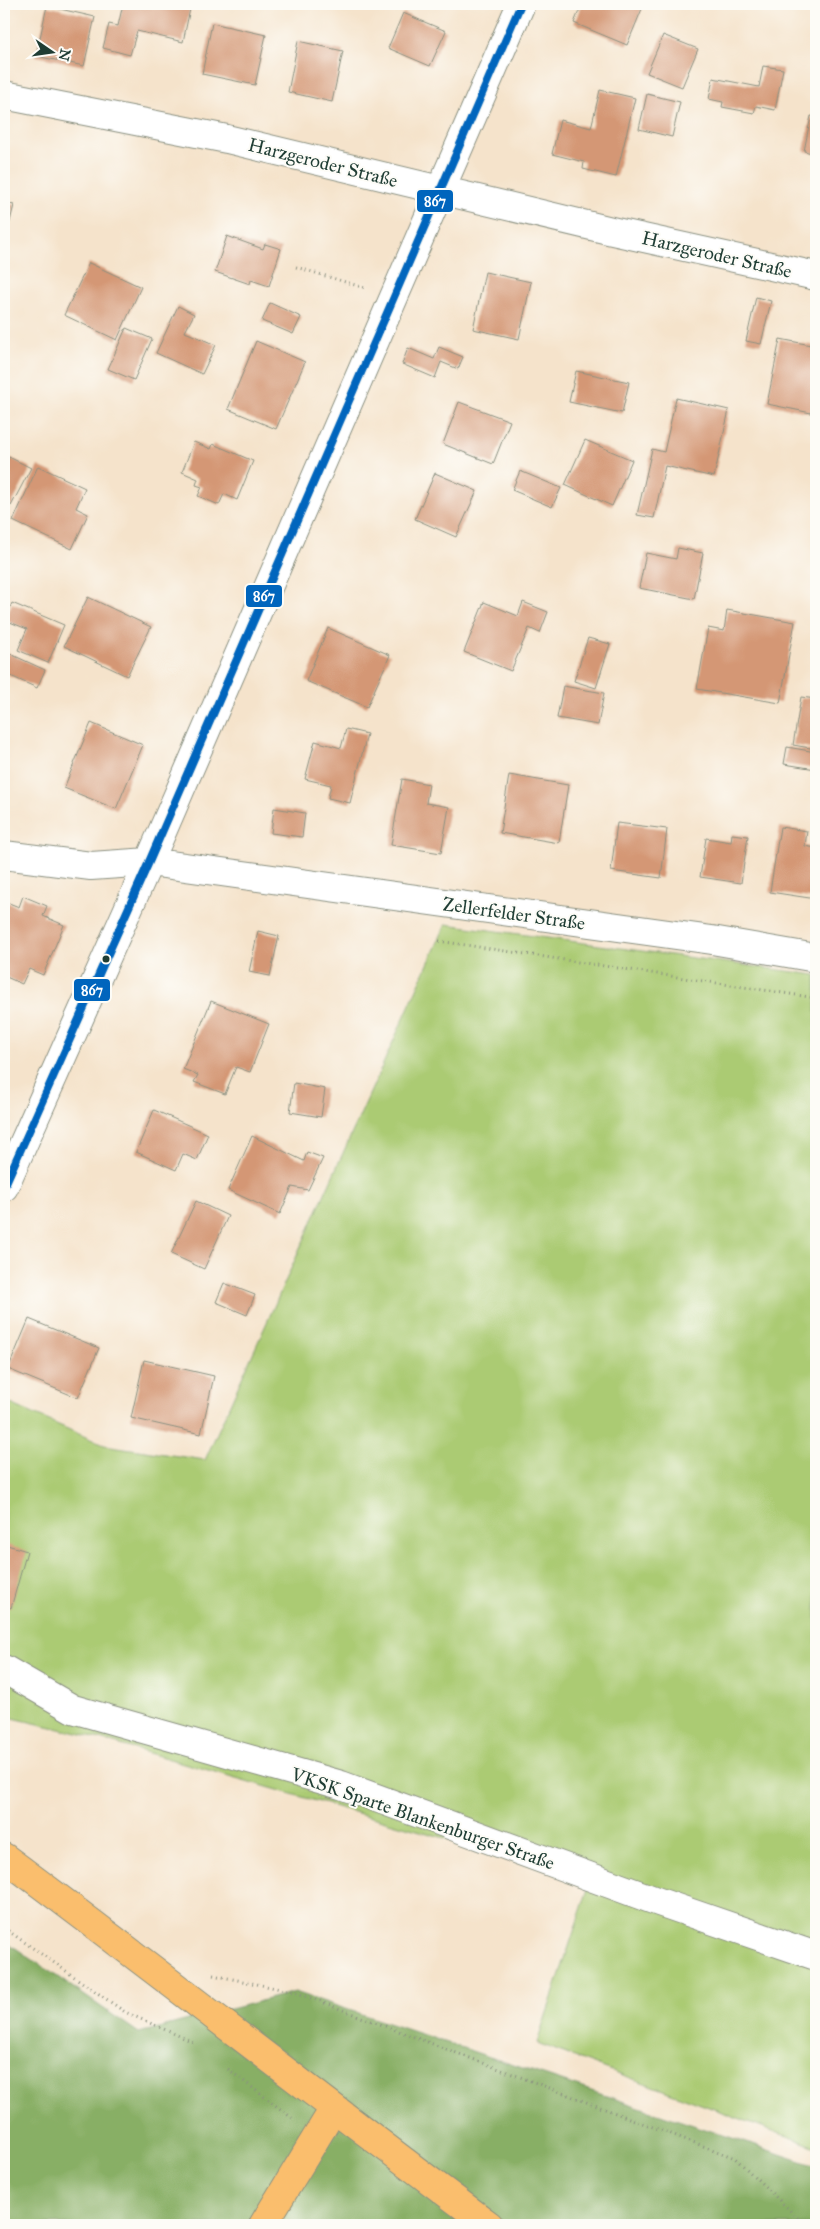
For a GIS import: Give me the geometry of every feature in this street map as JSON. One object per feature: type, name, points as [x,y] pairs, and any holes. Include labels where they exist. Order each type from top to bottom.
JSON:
[{"type":"main road","points":[[4,1857],[142,1960],[333,2110],[490,2225]]},
{"type":"main road","points":[[264,2225],[333,2110]]},
{"type":"street","points":[[4,1187],[150,862],[521,4]]},
{"type":"street","name":"Harzgeroder Straße","points":[[4,95],[227,139],[441,191],[816,276]]},
{"type":"street","name":"Zellerfelder Straße","points":[[4,855],[91,866],[150,862],[712,940],[816,958]]},
{"type":"street","name":"VKSK Sparte Blankenburger Straße","points":[[4,1670],[73,1709],[341,1785],[659,1902],[816,1956]]},
{"type":"path","points":[[296,267],[354,283],[393,301]]},
{"type":"path","points":[[439,941],[816,998]]},
{"type":"path","points":[[4,1928],[125,2012],[198,2044]]},
{"type":"path","points":[[209,1974],[295,1992],[735,2158],[805,2225]]},
{"type":"path","points":[[225,2067],[252,2090],[316,2136]]},
{"type":"green space","points":[[446,924],[816,975],[816,2147],[537,2043],[591,1880],[86,1735],[4,1716],[4,1401],[104,1445],[205,1460]]},
{"type":"green space","points":[[4,1940],[139,2033],[295,1992],[816,2166],[816,2225],[4,2225]]},
{"type":"building","points":[[123,4],[191,4],[183,42],[137,31],[130,55],[103,48],[109,24],[118,26]]},
{"type":"building","points":[[582,4],[644,4],[627,45],[574,23]]},
{"type":"building","points":[[47,6],[95,17],[84,66],[36,56]]},
{"type":"building","points":[[403,13],[446,31],[430,66],[388,48]]},
{"type":"building","points":[[212,23],[266,35],[255,85],[202,74]]},
{"type":"building","points":[[663,35],[698,49],[682,87],[647,73]]},
{"type":"building","points":[[298,41],[343,51],[332,102],[288,92]]},
{"type":"building","points":[[763,66],[783,69],[775,110],[756,106],[754,113],[722,107],[723,102],[709,99],[713,78],[759,87]]},
{"type":"building","points":[[600,90],[635,98],[616,177],[583,169],[584,162],[552,154],[560,120],[591,128]]},
{"type":"building","points":[[647,94],[680,102],[672,137],[639,129]]},
{"type":"building","points":[[811,116],[816,117],[816,154],[804,151]]},
{"type":"building","points":[[4,203],[14,205],[4,246]]},
{"type":"building","points":[[227,236],[263,249],[265,244],[281,249],[269,286],[251,280],[250,284],[215,272]]},
{"type":"building","points":[[89,263],[141,287],[117,340],[64,315]]},
{"type":"building","points":[[485,272],[531,282],[519,339],[473,329]]},
{"type":"building","points":[[756,297],[771,301],[761,344],[746,341]]},
{"type":"building","points":[[270,303],[301,317],[293,334],[262,321]]},
{"type":"building","points":[[178,306],[194,314],[185,332],[216,345],[202,374],[156,353]]},
{"type":"building","points":[[126,328],[152,339],[134,380],[108,369]]},
{"type":"building","points":[[780,339],[816,346],[816,414],[767,404]]},
{"type":"building","points":[[256,341],[305,362],[276,429],[228,409]]},
{"type":"building","points":[[439,347],[463,357],[458,369],[441,362],[435,378],[402,364],[408,348],[434,359]]},
{"type":"building","points":[[576,371],[629,382],[622,413],[569,402]]},
{"type":"building","points":[[676,398],[729,410],[714,477],[665,466],[654,518],[637,515],[652,449],[664,452]]},
{"type":"building","points":[[459,402],[510,421],[493,464],[443,444]]},
{"type":"building","points":[[585,440],[632,460],[612,506],[565,485]]},
{"type":"building","points":[[194,442],[211,449],[213,444],[253,461],[237,500],[224,494],[219,505],[198,496],[202,487],[196,485],[198,479],[182,472]]},
{"type":"building","points":[[9,457],[31,468],[11,506],[4,502],[4,468]]},
{"type":"building","points":[[38,466],[85,488],[76,508],[88,514],[72,549],[13,521]]},
{"type":"building","points":[[520,471],[561,488],[552,507],[512,490]]},
{"type":"building","points":[[435,473],[477,491],[456,537],[415,519]]},
{"type":"building","points":[[678,548],[703,553],[694,599],[639,588],[646,553],[676,559]]},
{"type":"building","points":[[88,597],[151,627],[127,676],[64,646]]},
{"type":"building","points":[[484,602],[518,616],[523,602],[548,612],[540,633],[529,628],[511,671],[464,652]]},
{"type":"building","points":[[12,603],[64,625],[48,663],[18,650],[27,629],[5,620]]},
{"type":"building","points":[[727,610],[795,622],[780,703],[697,689],[708,628],[724,631]]},
{"type":"building","points":[[328,628],[390,655],[367,707],[306,681]]},
{"type":"building","points":[[588,638],[610,644],[596,688],[574,681]]},
{"type":"building","points":[[4,651],[45,670],[37,688],[4,673]]},
{"type":"building","points":[[563,686],[604,693],[598,725],[557,718]]},
{"type":"building","points":[[801,697],[816,699],[816,749],[793,745]]},
{"type":"building","points":[[91,723],[143,745],[116,809],[64,788]]},
{"type":"building","points":[[346,729],[367,734],[350,803],[328,798],[331,785],[305,779],[315,741],[341,748]]},
{"type":"building","points":[[787,747],[816,752],[816,769],[784,764]]},
{"type":"building","points":[[509,775],[568,785],[559,843],[500,833]]},
{"type":"building","points":[[402,779],[429,784],[426,803],[449,807],[441,853],[391,845]]},
{"type":"building","points":[[274,808],[305,813],[302,837],[271,833]]},
{"type":"building","points":[[617,823],[667,829],[661,878],[611,871]]},
{"type":"building","points":[[780,827],[807,831],[805,846],[816,848],[816,899],[770,892]]},
{"type":"building","points":[[732,834],[748,836],[741,883],[700,877],[706,838],[731,842]]},
{"type":"building","points":[[23,896],[47,906],[43,916],[64,925],[43,975],[29,969],[22,984],[4,976],[4,901],[19,907]]},
{"type":"building","points":[[258,931],[279,936],[270,976],[249,972]]},
{"type":"building","points":[[211,1001],[269,1024],[250,1072],[236,1067],[225,1094],[194,1082],[198,1075],[183,1069]]},
{"type":"building","points":[[294,1083],[325,1089],[321,1117],[290,1112]]},
{"type":"building","points":[[154,1110],[208,1134],[197,1160],[183,1154],[176,1170],[136,1152]]},
{"type":"building","points":[[252,1136],[304,1161],[307,1152],[323,1158],[308,1190],[292,1187],[280,1214],[228,1190]]},
{"type":"building","points":[[196,1201],[228,1216],[204,1269],[171,1254]]},
{"type":"building","points":[[224,1283],[255,1295],[247,1315],[216,1302]]},
{"type":"building","points":[[29,1319],[99,1348],[78,1398],[8,1369]]},
{"type":"building","points":[[144,1360],[214,1376],[201,1434],[131,1418]]},
{"type":"building","points":[[4,1544],[27,1551],[11,1608],[4,1606]]},
{"type":"transit line","name":"867","points":[[4,1187],[149,862],[521,4]]}]
